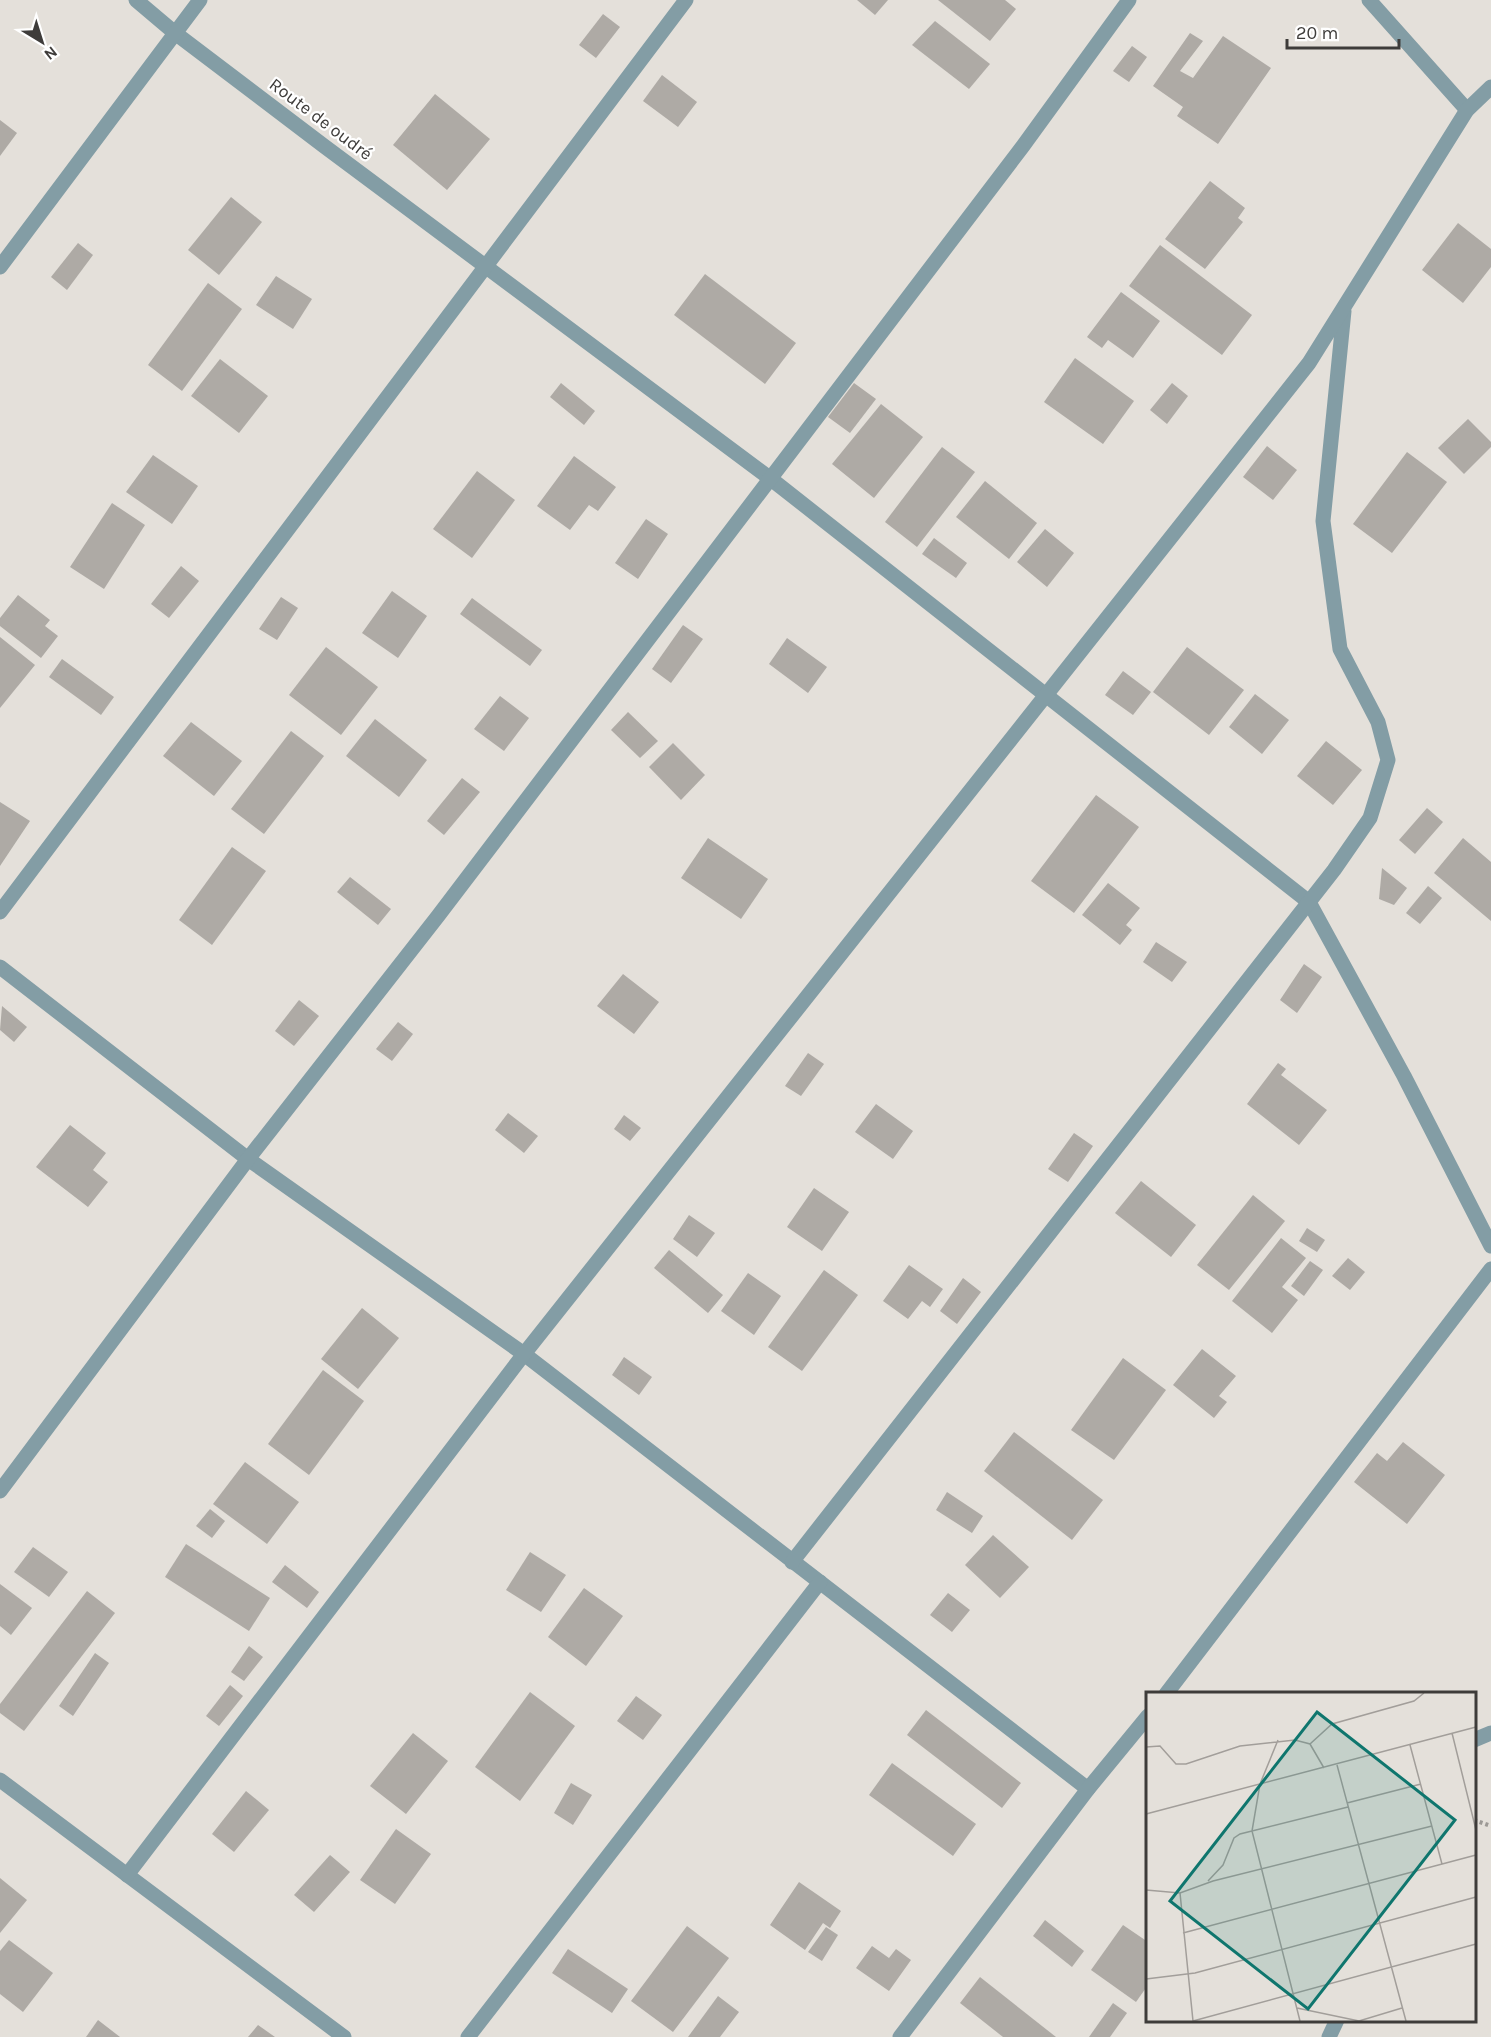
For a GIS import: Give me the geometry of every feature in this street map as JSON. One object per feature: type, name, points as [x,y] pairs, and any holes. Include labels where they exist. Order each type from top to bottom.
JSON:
[{"type":"street","name":"Route de oudré","points":[[136,0],[175,33],[771,479],[1309,902]]},
{"type":"street","points":[[0,267],[200,0]]},
{"type":"street","points":[[0,912],[686,0]]},
{"type":"street","points":[[0,1491],[248,1159],[438,916],[771,479],[1023,146],[1129,0]]},
{"type":"street","points":[[1369,0],[1467,110]]},
{"type":"street","points":[[128,1875],[524,1354],[1309,363],[1467,110],[1491,87]]},
{"type":"street","points":[[792,1562],[1309,902],[1370,818],[1388,760],[1378,722],[1340,649],[1323,521],[1344,307]]},
{"type":"street","points":[[1309,902],[1404,1076],[1491,1246]]},
{"type":"street","points":[[0,967],[248,1159],[524,1354],[1088,1789]]},
{"type":"street","points":[[1168,1692],[1491,1269]]},
{"type":"street","points":[[468,2037],[820,1582]]},
{"type":"street","points":[[900,2037],[1088,1789],[1146,1718]]},
{"type":"street","points":[[1476,1739],[1491,1733]]},
{"type":"street","points":[[0,1780],[344,2037]]},
{"type":"street","points":[[1329,2037],[1336,2022]]},
{"type":"path","points":[[1476,1821],[1491,1826]]},
{"type":"building","points":[[857,0],[888,0],[875,15]]},
{"type":"building","points":[[938,0],[1005,0],[1016,9],[990,41]]},
{"type":"building","points":[[603,14],[620,27],[596,58],[579,45]]},
{"type":"building","points":[[935,21],[990,64],[969,89],[912,45]]},
{"type":"building","points":[[1190,33],[1203,41],[1180,71],[1193,78],[1223,36],[1271,68],[1218,144],[1177,116],[1183,107],[1153,86]]},
{"type":"building","points":[[1132,46],[1147,57],[1129,82],[1113,71]]},
{"type":"building","points":[[662,75],[697,102],[678,127],[643,101]]},
{"type":"building","points":[[435,94],[490,139],[447,190],[393,145]]},
{"type":"building","points":[[0,120],[17,133],[0,156]]},
{"type":"building","points":[[1210,181],[1245,208],[1238,218],[1243,222],[1205,269],[1165,239]]},
{"type":"building","points":[[231,197],[262,222],[219,275],[188,250]]},
{"type":"building","points":[[1458,223],[1491,249],[1491,267],[1463,303],[1422,270]]},
{"type":"building","points":[[78,243],[93,255],[67,290],[51,277]]},
{"type":"building","points":[[1160,245],[1252,315],[1222,355],[1129,286]]},
{"type":"building","points":[[705,274],[796,343],[765,384],[674,315]]},
{"type":"building","points":[[276,276],[312,299],[293,329],[256,305]]},
{"type":"building","points":[[208,283],[242,309],[182,391],[148,365]]},
{"type":"building","points":[[1121,292],[1160,321],[1133,358],[1108,340],[1102,348],[1087,337]]},
{"type":"building","points":[[1075,358],[1134,401],[1103,444],[1044,402]]},
{"type":"building","points":[[220,359],[268,396],[239,433],[191,396]]},
{"type":"building","points":[[561,383],[595,411],[584,425],[550,397]]},
{"type":"building","points":[[854,383],[876,399],[850,433],[828,417]]},
{"type":"building","points":[[1172,383],[1188,396],[1167,424],[1150,410]]},
{"type":"building","points":[[881,404],[923,437],[874,498],[832,464]]},
{"type":"building","points":[[1468,419],[1491,442],[1491,447],[1464,474],[1438,448]]},
{"type":"building","points":[[1267,446],[1297,470],[1273,500],[1243,477]]},
{"type":"building","points":[[942,447],[975,472],[917,547],[885,522]]},
{"type":"building","points":[[1407,452],[1447,482],[1392,553],[1353,524]]},
{"type":"building","points":[[153,455],[198,486],[172,524],[126,492]]},
{"type":"building","points":[[574,456],[616,487],[598,511],[589,505],[570,530],[537,506]]},
{"type":"building","points":[[477,471],[515,500],[472,558],[433,529]]},
{"type":"building","points":[[985,481],[1037,523],[1009,559],[956,517]]},
{"type":"building","points":[[112,503],[145,525],[104,589],[70,567]]},
{"type":"building","points":[[646,519],[668,534],[638,579],[615,563]]},
{"type":"building","points":[[1045,529],[1074,553],[1047,587],[1017,562]]},
{"type":"building","points":[[934,538],[967,563],[956,578],[922,554]]},
{"type":"building","points":[[181,566],[199,581],[169,618],[151,604]]},
{"type":"building","points":[[392,591],[427,616],[398,658],[362,633]]},
{"type":"building","points":[[18,595],[50,620],[45,626],[58,636],[41,658],[0,626],[0,618]]},
{"type":"building","points":[[281,597],[298,608],[277,640],[259,629]]},
{"type":"building","points":[[472,598],[542,650],[530,666],[460,614]]},
{"type":"building","points":[[683,625],[703,639],[671,683],[652,669]]},
{"type":"building","points":[[0,637],[35,665],[0,708]]},
{"type":"building","points":[[787,638],[827,667],[808,693],[769,664]]},
{"type":"building","points":[[326,647],[378,687],[341,735],[289,695]]},
{"type":"building","points":[[1187,647],[1244,690],[1209,735],[1153,692]]},
{"type":"building","points":[[62,659],[114,697],[101,715],[49,677]]},
{"type":"building","points":[[1123,671],[1151,692],[1133,715],[1105,695]]},
{"type":"building","points":[[1255,694],[1289,720],[1262,754],[1229,727]]},
{"type":"building","points":[[500,696],[529,718],[504,751],[474,729]]},
{"type":"building","points":[[628,712],[658,741],[640,758],[611,730]]},
{"type":"building","points":[[375,719],[427,760],[399,797],[346,756]]},
{"type":"building","points":[[191,722],[242,761],[214,796],[163,756]]},
{"type":"building","points":[[291,731],[324,756],[264,834],[231,809]]},
{"type":"building","points":[[1326,741],[1362,770],[1333,805],[1297,776]]},
{"type":"building","points":[[673,743],[705,775],[681,800],[649,767]]},
{"type":"building","points":[[462,778],[480,792],[444,835],[427,821]]},
{"type":"building","points":[[1096,795],[1139,827],[1074,913],[1031,881]]},
{"type":"building","points":[[0,802],[30,821],[0,866]]},
{"type":"building","points":[[1427,808],[1443,822],[1415,854],[1399,840]]},
{"type":"building","points":[[708,838],[768,879],[741,919],[681,878]]},
{"type":"building","points":[[1463,838],[1491,862],[1491,921],[1434,873]]},
{"type":"building","points":[[232,847],[266,871],[212,945],[179,920]]},
{"type":"building","points":[[1382,868],[1407,888],[1394,905],[1379,899]]},
{"type":"building","points":[[350,877],[391,909],[378,925],[337,892]]},
{"type":"building","points":[[1108,883],[1140,908],[1126,925],[1132,930],[1120,945],[1082,915]]},
{"type":"building","points":[[1428,886],[1442,898],[1420,924],[1406,913]]},
{"type":"building","points":[[1156,942],[1187,962],[1172,982],[1143,962]]},
{"type":"building","points":[[1304,964],[1322,977],[1297,1013],[1280,1000]]},
{"type":"building","points":[[623,974],[659,1002],[634,1034],[597,1006]]},
{"type":"building","points":[[299,1000],[319,1016],[294,1046],[275,1031]]},
{"type":"building","points":[[2,1006],[27,1027],[14,1042],[0,1030]]},
{"type":"building","points":[[398,1022],[413,1034],[392,1061],[376,1049]]},
{"type":"building","points":[[808,1053],[824,1064],[801,1096],[785,1086]]},
{"type":"building","points":[[1278,1063],[1286,1069],[1281,1075],[1327,1110],[1299,1145],[1247,1104]]},
{"type":"building","points":[[876,1104],[913,1131],[893,1159],[855,1132]]},
{"type":"building","points":[[508,1113],[538,1136],[524,1153],[495,1130]]},
{"type":"building","points":[[624,1115],[641,1128],[630,1141],[614,1129]]},
{"type":"building","points":[[70,1125],[106,1153],[93,1170],[108,1182],[88,1207],[36,1167]]},
{"type":"building","points":[[1074,1133],[1093,1146],[1068,1182],[1048,1169]]},
{"type":"building","points":[[1141,1181],[1196,1225],[1171,1257],[1115,1213]]},
{"type":"building","points":[[814,1188],[849,1212],[822,1251],[787,1227]]},
{"type":"building","points":[[1253,1195],[1285,1221],[1229,1290],[1197,1265]]},
{"type":"building","points":[[689,1215],[715,1233],[697,1257],[673,1239]]},
{"type":"building","points":[[1307,1228],[1325,1240],[1317,1252],[1299,1241]]},
{"type":"building","points":[[1281,1238],[1306,1258],[1282,1287],[1298,1300],[1272,1333],[1232,1301]]},
{"type":"building","points":[[669,1250],[723,1295],[708,1313],[654,1268]]},
{"type":"building","points":[[1348,1258],[1365,1272],[1350,1290],[1332,1276]]},
{"type":"building","points":[[1310,1261],[1323,1270],[1304,1296],[1291,1286]]},
{"type":"building","points":[[909,1265],[943,1289],[930,1307],[922,1301],[908,1319],[883,1301]]},
{"type":"building","points":[[824,1270],[858,1295],[802,1371],[768,1347]]},
{"type":"building","points":[[748,1273],[781,1296],[754,1335],[721,1311]]},
{"type":"building","points":[[963,1278],[981,1292],[957,1324],[940,1311]]},
{"type":"building","points":[[362,1308],[399,1338],[358,1389],[321,1359]]},
{"type":"building","points":[[1202,1349],[1236,1376],[1219,1396],[1227,1402],[1214,1418],[1173,1385]]},
{"type":"building","points":[[624,1357],[652,1377],[639,1395],[612,1375]]},
{"type":"building","points":[[1123,1358],[1166,1390],[1114,1460],[1071,1430]]},
{"type":"building","points":[[323,1370],[364,1401],[309,1475],[268,1444]]},
{"type":"building","points":[[1014,1432],[1103,1500],[1072,1540],[984,1471]]},
{"type":"building","points":[[1403,1442],[1445,1475],[1407,1524],[1354,1482],[1377,1453],[1387,1461]]},
{"type":"building","points":[[245,1462],[299,1502],[267,1544],[213,1504]]},
{"type":"building","points":[[947,1492],[983,1516],[972,1533],[936,1510]]},
{"type":"building","points":[[210,1509],[225,1521],[212,1538],[196,1526]]},
{"type":"building","points":[[993,1535],[1029,1567],[1000,1598],[965,1565]]},
{"type":"building","points":[[186,1544],[270,1598],[249,1631],[165,1577]]},
{"type":"building","points":[[33,1547],[68,1572],[49,1597],[14,1572]]},
{"type":"building","points":[[530,1552],[566,1575],[541,1612],[506,1590]]},
{"type":"building","points":[[285,1565],[319,1592],[307,1608],[272,1582]]},
{"type":"building","points":[[0,1584],[32,1608],[11,1635],[0,1626]]},
{"type":"building","points":[[584,1588],[623,1616],[586,1666],[548,1637]]},
{"type":"building","points":[[87,1591],[115,1613],[24,1731],[0,1713],[0,1704]]},
{"type":"building","points":[[948,1593],[970,1610],[952,1632],[930,1615]]},
{"type":"building","points":[[249,1646],[263,1657],[244,1681],[231,1672]]},
{"type":"building","points":[[95,1653],[109,1663],[73,1716],[59,1706]]},
{"type":"building","points":[[230,1685],[243,1696],[219,1726],[206,1716]]},
{"type":"building","points":[[530,1692],[575,1726],[520,1801],[475,1767]]},
{"type":"building","points":[[636,1696],[662,1715],[643,1740],[617,1721]]},
{"type":"building","points":[[926,1710],[1021,1783],[1002,1808],[907,1735]]},
{"type":"building","points":[[413,1733],[448,1761],[406,1814],[370,1786]]},
{"type":"building","points":[[892,1763],[976,1824],[953,1856],[869,1795]]},
{"type":"building","points":[[571,1783],[592,1795],[573,1825],[554,1813]]},
{"type":"building","points":[[246,1791],[269,1810],[234,1852],[212,1834]]},
{"type":"building","points":[[396,1829],[431,1854],[395,1904],[360,1880]]},
{"type":"building","points":[[330,1855],[350,1872],[314,1912],[294,1895]]},
{"type":"building","points":[[0,1878],[27,1900],[0,1933]]},
{"type":"building","points":[[799,1882],[841,1911],[830,1928],[823,1923],[805,1950],[770,1925]]},
{"type":"building","points":[[1045,1920],[1084,1951],[1072,1967],[1033,1936]]},
{"type":"building","points":[[1123,1925],[1146,1941],[1146,1988],[1136,2002],[1091,1970]]},
{"type":"building","points":[[687,1926],[729,1958],[673,2032],[631,2001]]},
{"type":"building","points":[[826,1927],[838,1935],[822,1961],[808,1952]]},
{"type":"building","points":[[9,1940],[53,1973],[23,2012],[0,1994],[0,1951]]},
{"type":"building","points":[[872,1946],[889,1958],[896,1949],[911,1960],[889,1991],[856,1968]]},
{"type":"building","points":[[568,1949],[628,1989],[612,2013],[552,1973]]},
{"type":"building","points":[[980,1977],[1056,2037],[1003,2037],[960,2003]]},
{"type":"building","points":[[718,1996],[739,2012],[720,2037],[688,2037]]},
{"type":"building","points":[[1113,2003],[1127,2013],[1110,2037],[1089,2037]]},
{"type":"building","points":[[98,2020],[120,2037],[86,2037]]},
{"type":"building","points":[[258,2025],[275,2037],[248,2037]]}]
